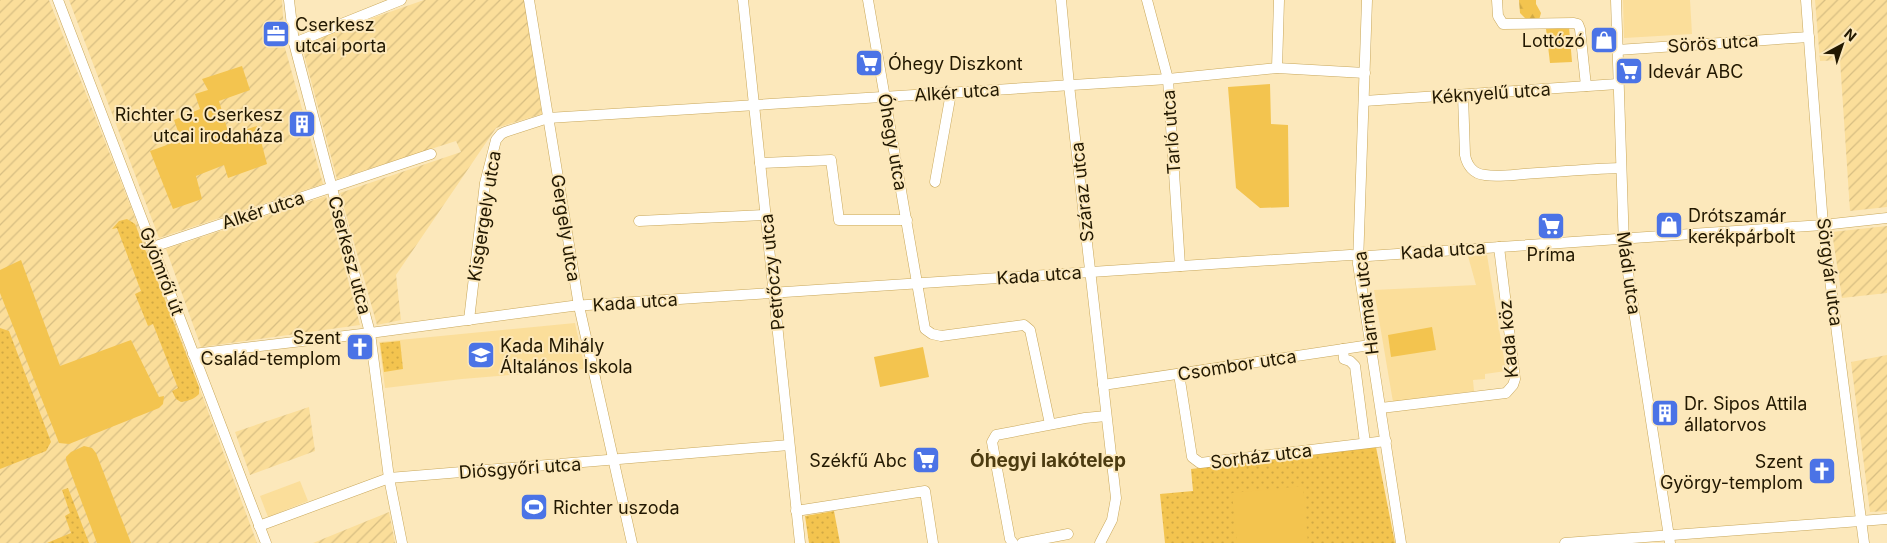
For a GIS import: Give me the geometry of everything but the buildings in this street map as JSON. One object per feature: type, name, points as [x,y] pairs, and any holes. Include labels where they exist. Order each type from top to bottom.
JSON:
[{"type":"street","name":"Gyömrői út","points":[[58,0],[266,543]]},
{"type":"street","name":"Cserkesz utca","points":[[289,0],[294,43],[370,333],[389,478],[402,543]]},
{"type":"street","points":[[294,43],[401,0]]},
{"type":"street","name":"Gergely utca","points":[[529,0],[579,306],[632,543]]},
{"type":"street","name":"Petrőczy utca","points":[[744,0],[800,543]]},
{"type":"street","name":"Óhegy utca","points":[[868,0],[925,328],[932,334],[941,336],[1024,325],[1030,330],[1050,424]]},
{"type":"street","name":"Száraz utca","points":[[1061,0],[1116,498],[1112,520],[1104,541]]},
{"type":"street","name":"Tarló utca","points":[[1147,0],[1168,79],[1180,266]]},
{"type":"street","points":[[1277,68],[1279,0]]},
{"type":"street","name":"Harmat utca","points":[[1367,0],[1358,264],[1401,543]]},
{"type":"street","points":[[1497,0],[1498,16],[1503,24],[1578,24],[1586,86]]},
{"type":"street","name":"Mádi utca","points":[[1616,0],[1623,238],[1670,539]]},
{"type":"street","name":"Sörgyár utca","points":[[1806,0],[1823,225],[1864,543]]},
{"type":"street","name":"Sörös utca","points":[[1617,50],[1809,37]]},
{"type":"street","name":"Alkér utca","points":[[548,118],[1168,79],[1277,68],[1365,73]]},
{"type":"street","name":"Kéknyelű utca","points":[[1364,101],[1618,84]]},
{"type":"street","points":[[935,182],[951,93]]},
{"type":"street","points":[[1464,95],[1464,155],[1472,170],[1478,173],[1485,175],[1509,175],[1620,168]]},
{"type":"street","name":"Kisgergely utca","points":[[469,320],[485,183],[496,140],[505,132],[548,118]]},
{"type":"street","name":"Alkér utca","points":[[153,247],[431,154]]},
{"type":"street","points":[[760,163],[831,160],[839,220],[907,220]]},
{"type":"street","points":[[639,222],[766,215]]},
{"type":"street","name":"Kada utca","points":[[193,354],[579,306],[1499,247],[1823,225],[1887,218]]},
{"type":"street","name":"Kada köz","points":[[1381,408],[1506,393],[1514,385],[1515,379],[1499,247]]},
{"type":"street","name":"Csombor utca","points":[[1103,385],[1370,345]]},
{"type":"street","points":[[1343,349],[1344,359],[1350,361],[1355,366],[1366,443]]},
{"type":"street","name":"Sorház utca","points":[[1180,374],[1192,458],[1200,463],[1386,441]]},
{"type":"street","points":[[1013,543],[1010,539],[992,442],[996,435],[1050,424],[1106,416]]},
{"type":"street","name":"Diósgyőri utca","points":[[259,526],[389,478],[789,445]]},
{"type":"street","points":[[796,511],[925,491],[933,543]]},
{"type":"street","points":[[1565,543],[1670,539],[1887,520]]},
{"type":"street","points":[[1022,543],[1068,534]]},
{"type":"shaded area","points":[[0,0],[49,0],[153,263],[257,543],[0,543]]},
{"type":"shaded area","points":[[69,0],[282,0],[285,48],[323,184],[159,238]]},
{"type":"shaded area","points":[[424,0],[524,0],[542,114],[496,128],[396,275],[401,320],[377,325],[340,193],[461,152],[456,141],[337,179],[301,43]]},
{"type":"shaded area","points":[[1623,0],[1690,0],[1692,34],[1624,38]]},
{"type":"shaded area","points":[[1815,0],[1887,0],[1887,207],[1850,211],[1840,60],[1820,61]]},
{"type":"shaded area","points":[[326,196],[360,325],[201,347],[166,249]]},
{"type":"shaded area","points":[[1887,226],[1887,293],[1842,298],[1832,232]]},
{"type":"shaded area","points":[[1487,255],[1506,371],[1485,374],[1485,379],[1473,380],[1474,391],[1393,402],[1374,290],[1476,285],[1468,256]]},
{"type":"shaded area","name":"Kada Mihály Általános Iskola","points":[[575,323],[585,369],[462,379],[385,388],[379,342]]},
{"type":"shaded area","points":[[1887,355],[1887,511],[1870,512],[1851,362]]},
{"type":"shaded area","points":[[309,407],[315,451],[250,475],[235,432]]},
{"type":"shaded area","points":[[300,481],[308,501],[268,517],[260,496]]},
{"type":"shaded area","points":[[389,512],[395,543],[313,543]]},
{"type":"green space","points":[[1519,0],[1536,0],[1541,13],[1539,20],[1529,22],[1520,13]]},
{"type":"green space","points":[[1569,27],[1572,62],[1550,63],[1546,29]]},
{"type":"green space","points":[[242,66],[250,90],[219,101],[229,135],[257,126],[267,164],[228,178],[224,165],[196,176],[202,199],[173,209],[150,151],[181,140],[174,120],[200,109],[195,94],[208,90],[202,79]]},
{"type":"green space","points":[[1270,84],[1271,124],[1288,125],[1289,207],[1260,208],[1236,188],[1228,87]]},
{"type":"green space","points":[[127,219],[135,224],[199,387],[199,394],[189,400],[181,402],[176,399],[172,391],[178,388],[153,324],[148,326],[135,294],[141,291],[117,228],[112,229],[119,221]]},
{"type":"green space","points":[[21,260],[60,366],[131,340],[159,397],[164,396],[163,404],[159,408],[69,444],[59,443],[0,293],[0,270]]},
{"type":"green space","points":[[1432,327],[1436,350],[1391,357],[1388,335]]},
{"type":"green space","points":[[0,328],[9,331],[51,442],[46,451],[0,469]]},
{"type":"green space","points":[[400,341],[403,369],[384,372],[380,343]]},
{"type":"green space","points":[[923,347],[929,377],[880,387],[874,357]]},
{"type":"green space","points":[[84,446],[92,448],[96,453],[131,543],[97,543],[66,460],[66,457],[71,452]]},
{"type":"green space","points":[[1376,447],[1395,543],[1165,543],[1160,494],[1193,491],[1191,469]]},
{"type":"green space","points":[[1303,486],[1308,543],[1237,543],[1232,493]]},
{"type":"green space","points":[[68,488],[89,543],[47,543],[71,533],[65,516],[70,513],[62,490]]},
{"type":"green space","points":[[834,511],[840,543],[809,543],[805,516]]},
{"type":"place","name":"Cserkesz utcai porta","points":[[276,34]]},
{"type":"place","name":"Lottózó","points":[[1604,40]]},
{"type":"place","name":"Óhegy Diszkont","points":[[869,63]]},
{"type":"place","name":"Idevár ABC","points":[[1629,71]]},
{"type":"place","name":"Richter G. Cserkesz utcai irodaháza","points":[[302,124]]},
{"type":"place","name":"Drótszamár kerékpárbolt","points":[[1669,225]]},
{"type":"place","name":"Príma","points":[[1551,226]]},
{"type":"place","name":"Szent Család-templom","points":[[360,347]]},
{"type":"place","name":"Kada Mihály Általános Iskola","points":[[481,355]]},
{"type":"place","name":"Dr. Sipos Attila állatorvos","points":[[1665,413]]},
{"type":"place","name":"Székfű Abc","points":[[926,460]]},
{"type":"place","name":"Szent György-templom","points":[[1822,471]]},
{"type":"place","name":"Richter uszoda","points":[[534,507]]},
{"type":"district","name":"Óhegyi lakótelep","points":[[1048,460]]}]
